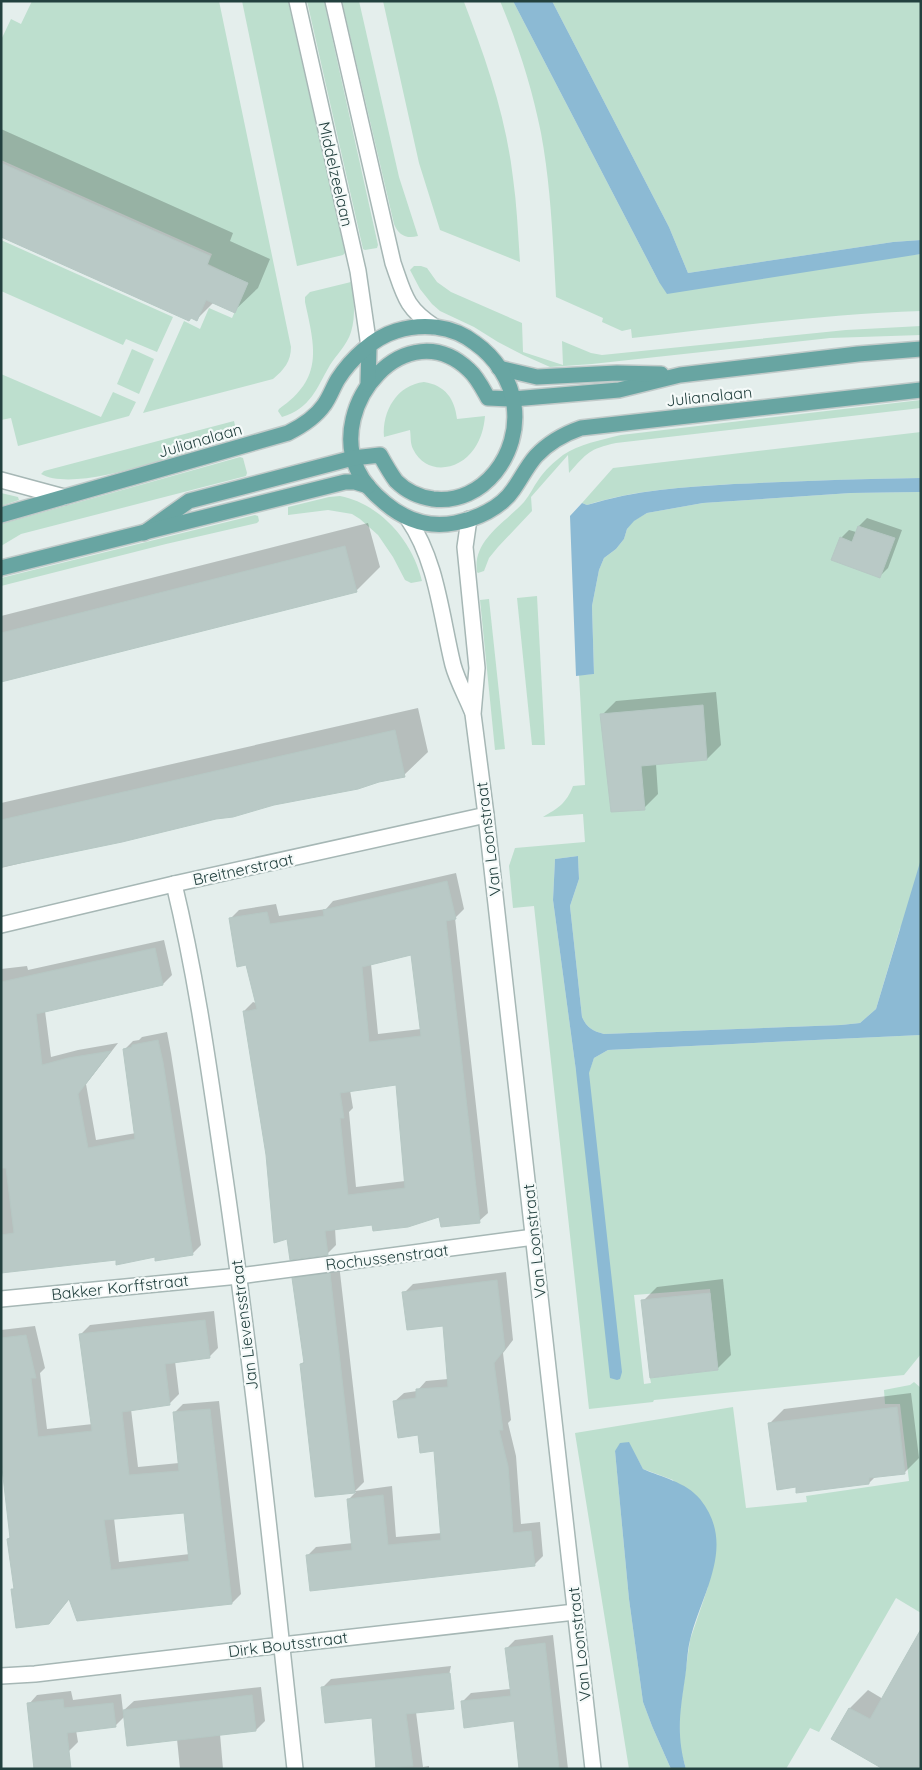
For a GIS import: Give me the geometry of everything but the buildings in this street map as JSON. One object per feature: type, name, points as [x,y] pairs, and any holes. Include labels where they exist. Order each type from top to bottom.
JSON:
[{"type":"main road","name":"Julianalaan","points":[[1,515],[288,433],[314,417],[324,406],[347,367],[369,347],[393,332],[420,326],[453,331],[469,338],[486,351],[507,379],[513,399],[619,390],[680,375],[858,354],[921,349]]},
{"type":"main road","points":[[368,384],[369,347]]},
{"type":"main road","points":[[408,519],[394,511],[368,486],[358,472],[353,458],[352,418],[359,399],[368,384],[380,370],[398,358],[418,352],[437,352],[455,359],[470,370],[488,398],[513,399],[515,420],[513,437],[497,471],[484,485],[472,507],[470,519]]},
{"type":"main road","name":"Julianalaan","points":[[499,368],[537,377],[617,372],[680,375]]},
{"type":"main road","name":"Julianalaan","points":[[408,519],[435,525],[455,523],[485,513],[500,504],[512,492],[536,456],[546,446],[557,438],[581,428],[921,390]]},
{"type":"main road","points":[[144,533],[189,501],[353,458],[380,455],[396,480],[422,498],[454,499],[484,485]]},
{"type":"main road","points":[[1,568],[345,482],[355,482],[368,486]]},
{"type":"street","name":"Middelzeelaan","points":[[297,1],[358,271],[369,347]]},
{"type":"street","points":[[334,1],[394,262],[406,298],[412,309],[420,318],[435,327]]},
{"type":"street","points":[[1,480],[64,498]]},
{"type":"street","name":"Van Loonstraat","points":[[408,519],[424,547],[436,588],[454,667],[473,714]]},
{"type":"street","name":"Van Loonstraat","points":[[470,519],[465,547],[477,668],[473,714],[486,815],[593,1769]]},
{"type":"street","name":"Breitnerstraat","points":[[1,925],[174,884],[486,815]]},
{"type":"street","name":"Jan Lievensstraat","points":[[174,884],[187,936],[201,1015],[239,1276],[295,1769]]},
{"type":"street","name":"Rochussenstraat","points":[[239,1276],[534,1238]]},
{"type":"street","name":"Bakker Korffstraat","points":[[1,1299],[239,1276]]},
{"type":"street","name":"Dirk Boutsstraat","points":[[1,1676],[35,1674],[282,1644],[575,1612]]},
{"type":"green space","points":[[32,1],[219,1],[291,347],[290,357],[286,365],[273,379],[143,413],[184,321],[200,329],[209,308],[232,318],[248,283],[208,264],[212,254],[1,160],[1,40],[11,19],[21,24]]},
{"type":"green space","points":[[242,1],[288,1],[345,253],[343,255],[297,266]]},
{"type":"green space","points":[[307,1],[324,1],[378,245],[377,248],[363,249]]},
{"type":"green space","points":[[342,1],[359,1],[399,177],[418,236],[404,236],[394,224]]},
{"type":"green space","points":[[383,1],[464,2],[487,67],[510,155],[520,262],[440,230],[419,163]]},
{"type":"green space","points":[[500,1],[513,1],[659,282],[921,254],[921,311],[812,318],[632,338],[631,329],[622,331],[602,322],[603,318],[556,297],[553,235],[541,133],[524,66]]},
{"type":"green space","points":[[552,1],[921,1],[921,240],[893,242],[688,273],[669,227]]},
{"type":"green space","points":[[1,240],[173,317],[157,352],[126,339],[123,345],[1,291]]},
{"type":"green space","points":[[414,266],[427,268],[437,282],[451,292],[522,323],[523,352],[563,365],[562,341],[591,353],[602,355],[846,330],[921,326],[921,335],[830,338],[550,367],[523,355],[474,327],[440,311],[420,289],[410,270]]},
{"type":"green space","points":[[351,282],[354,313],[353,326],[347,341],[330,365],[312,397],[300,408],[282,417],[278,411],[279,409],[303,386],[310,374],[313,361],[313,348],[305,297],[310,292]]},
{"type":"green space","points":[[132,349],[154,359],[139,394],[117,384]]},
{"type":"green space","points":[[1,374],[101,417],[113,392],[136,402],[129,416],[18,446],[11,418],[1,420]]},
{"type":"green space","points":[[424,382],[438,386],[448,394],[454,405],[457,419],[485,416],[482,433],[474,449],[468,456],[452,466],[434,467],[419,458],[412,447],[410,430],[384,437],[386,418],[393,401],[406,388]]},
{"type":"green space","points":[[921,400],[921,408],[616,443],[600,447],[589,453],[569,473],[568,455],[531,497],[532,511],[489,558],[484,571],[477,572],[480,550],[492,532],[524,502],[550,466],[569,451],[583,445],[621,435]]},
{"type":"green space","points":[[234,421],[236,436],[227,439],[225,431],[219,433],[221,441],[156,462],[103,476],[79,479],[57,479],[41,474],[44,471]]},
{"type":"green space","points":[[921,432],[921,478],[697,486],[623,496],[587,505],[582,503],[613,468]]},
{"type":"green space","points":[[240,457],[243,458],[246,476],[21,534],[1,546],[1,524]]},
{"type":"green space","points":[[921,492],[921,917],[900,928],[876,1009],[860,1023],[841,1025],[600,1033],[588,1026],[582,1017],[570,906],[579,879],[578,856],[555,859],[553,900],[576,1071],[589,1072],[594,1058],[608,1050],[921,1035],[921,1354],[904,1375],[654,1400],[653,1402],[589,1409],[534,906],[513,908],[509,866],[515,848],[585,842],[583,814],[543,817],[561,805],[573,786],[585,785],[579,675],[594,674],[592,606],[599,570],[604,558],[616,549],[624,539],[627,529],[633,521],[647,513],[703,503],[851,493]],"holes":[[[710,1289],[718,1370],[650,1378],[651,1383],[644,1384],[634,1295]]]},
{"type":"green space","points":[[1,493],[18,497],[19,500],[1,506]]},
{"type":"green space","points":[[340,496],[355,500],[369,507],[393,527],[411,552],[418,566],[422,581],[411,583],[405,580],[393,557],[378,535],[352,514],[328,510],[288,515],[288,507]]},
{"type":"green space","points":[[255,515],[258,516],[259,521],[257,523],[1,586],[1,578]]},
{"type":"green space","points":[[537,596],[545,745],[532,745],[517,598]]},
{"type":"green space","points":[[489,599],[505,749],[495,750],[480,600]]},
{"type":"green space","points":[[914,1382],[921,1388],[921,1613],[896,1598],[819,1732],[810,1728],[786,1769],[686,1769],[680,1748],[679,1717],[690,1640],[708,1587],[673,1480],[643,1469],[628,1442],[615,1451],[629,1599],[643,1702],[671,1769],[629,1769],[575,1433],[733,1407],[746,1508],[807,1502],[806,1496],[909,1481],[900,1404],[885,1404],[884,1390],[910,1385]]},
{"type":"water","points":[[513,1],[552,1],[669,227],[688,273],[893,242],[921,240],[921,254],[667,294]]},
{"type":"water","points":[[921,478],[921,492],[851,493],[703,503],[647,513],[634,521],[627,529],[624,539],[616,549],[604,558],[599,570],[592,606],[594,674],[576,676],[570,516],[582,503],[587,505],[623,496],[697,486]]},
{"type":"water","points":[[578,856],[579,879],[570,906],[582,1017],[591,1028],[604,1034],[860,1023],[876,1009],[921,859],[921,1035],[608,1050],[594,1058],[589,1073],[622,1372],[620,1379],[617,1380],[610,1378],[576,1071],[553,900],[555,859]]},
{"type":"water","points":[[629,1442],[643,1469],[681,1484],[700,1499],[711,1516],[716,1534],[713,1569],[688,1649],[680,1724],[681,1745],[686,1769],[671,1769],[643,1702],[629,1599],[615,1451],[620,1443]]}]
